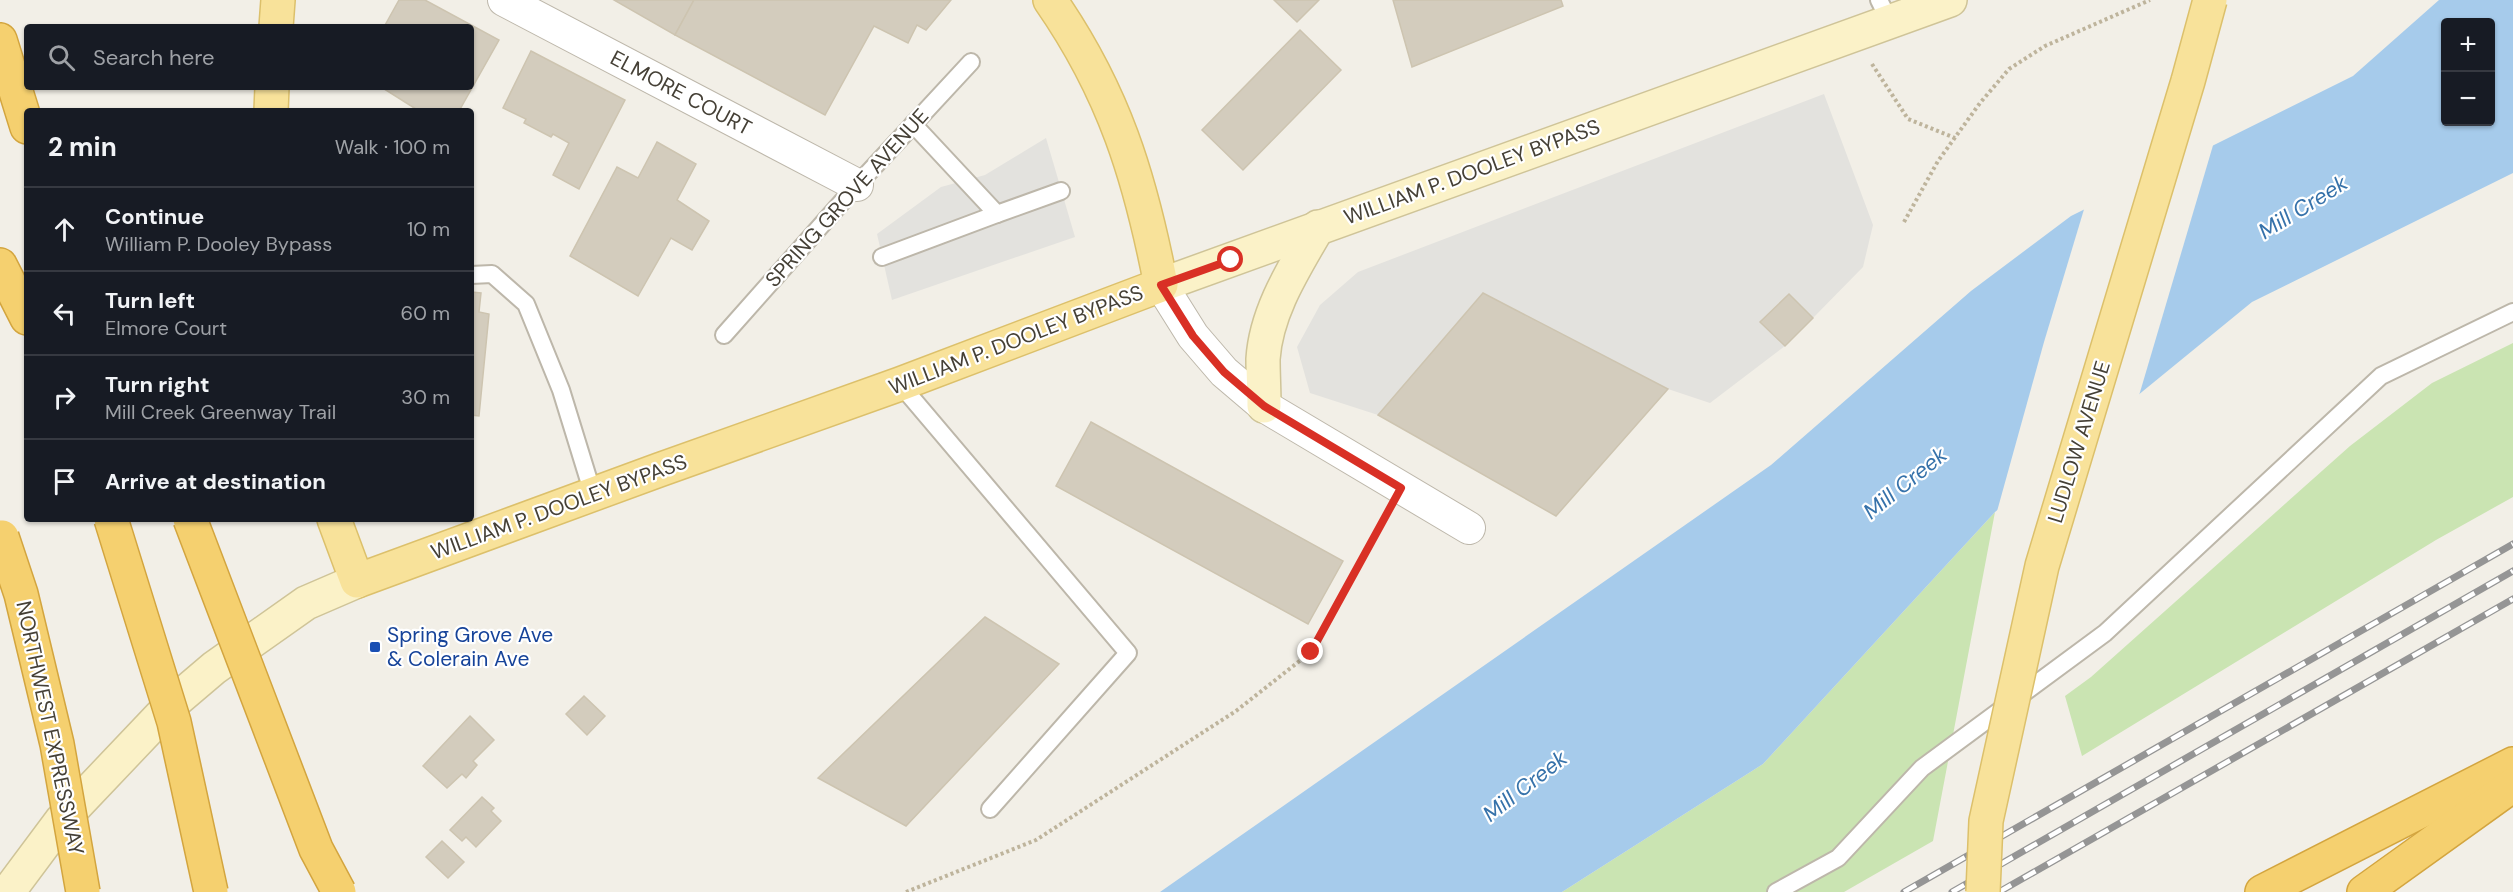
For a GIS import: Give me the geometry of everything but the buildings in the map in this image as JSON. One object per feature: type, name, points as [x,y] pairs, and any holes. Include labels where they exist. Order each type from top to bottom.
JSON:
[{"type":"highway","points":[[0,40],[24,117]]},
{"type":"highway","points":[[0,95],[24,142]]},
{"type":"highway","points":[[0,265],[24,312]]},
{"type":"highway","points":[[112,522],[174,722],[211,892]]},
{"type":"highway","points":[[191,522],[316,849],[339,892]]},
{"type":"highway","name":"NORTHWEST EXPRESSWAY","points":[[1,533],[21,594],[57,744],[83,892]]},
{"type":"highway","points":[[2262,892],[2513,764]]},
{"type":"highway","points":[[2364,892],[2513,785]]},
{"type":"main road","points":[[276,24],[278,0]]},
{"type":"main road","points":[[1050,0],[1067,24],[1100,83],[1127,145],[1149,222],[1161,285]]},
{"type":"main road","name":"WILLIAM P. DOOLEY BYPASS","points":[[8,892],[61,821],[174,702],[214,668],[306,603],[357,581],[900,384],[1318,227],[1854,35],[1884,11],[1950,0]]},
{"type":"main road","name":"LUDLOW AVENUE","points":[[1983,892],[1986,821],[2042,566],[2188,81],[2210,0]]},
{"type":"main road","points":[[271,108],[272,90]]},
{"type":"main road","points":[[1264,406],[1263,358],[1270,321],[1293,269],[1318,227]]},
{"type":"main road","points":[[335,522],[357,581]]},
{"type":"street","name":"ELMORE COURT","points":[[504,0],[857,185]]},
{"type":"street","points":[[1161,285],[1193,336],[1224,372],[1264,406],[1469,528]]},
{"type":"lane","name":"SPRING GROVE AVENUE","points":[[724,335],[857,185],[971,62]]},
{"type":"lane","points":[[913,124],[997,214]]},
{"type":"lane","points":[[882,257],[1061,191]]},
{"type":"lane","points":[[474,275],[492,274],[526,304],[561,390],[593,494]]},
{"type":"lane","points":[[1776,892],[1838,858],[1922,768],[2105,633],[2381,376],[2513,312]]},
{"type":"lane","points":[[900,384],[1128,653],[990,808]]},
{"type":"path","points":[[1904,222],[1938,161],[2009,69],[2045,46],[2150,0]]},
{"type":"path","points":[[1854,35],[1908,119],[1955,138]]},
{"type":"path","points":[[906,892],[1035,840],[1236,711],[1311,652],[1401,488]]},
{"type":"green space","points":[[2513,343],[2513,497],[2436,540],[2082,756],[2065,696],[2091,677],[2350,446],[2432,383]]},
{"type":"green space","points":[[1995,512],[1933,841],[1844,892],[1562,892],[1763,764]]},
{"type":"shaded area","points":[[1824,94],[1873,225],[1863,267],[1813,318],[1789,294],[1760,322],[1785,346],[1710,403],[1668,389],[1483,293],[1378,415],[1310,393],[1297,347],[1320,305],[1358,272]]},
{"type":"shaded area","points":[[1046,138],[1075,237],[892,300],[877,234],[941,187],[985,175]]},
{"type":"water","name":"Mill Creek","points":[[2439,0],[2513,0],[2513,173],[2252,302],[1995,512],[1763,764],[1562,892],[1160,892],[1771,465],[1971,291],[2071,216],[2353,76]]},
{"type":"pier","points":[[2214,142],[2138,399],[1996,515],[2085,206]]},
{"type":"railway","points":[[1904,892],[2513,544]]},
{"type":"railway","points":[[1952,892],[2513,571]]},
{"type":"railway","points":[[1999,892],[2513,599]]},
{"type":"place","name":"Spring Grove Ave & Colerain Ave","points":[[375,647]]},
{"type":"route","points":[[1231,260],[1161,285],[1193,336],[1224,372],[1264,406],[1401,488],[1311,652]]}]
